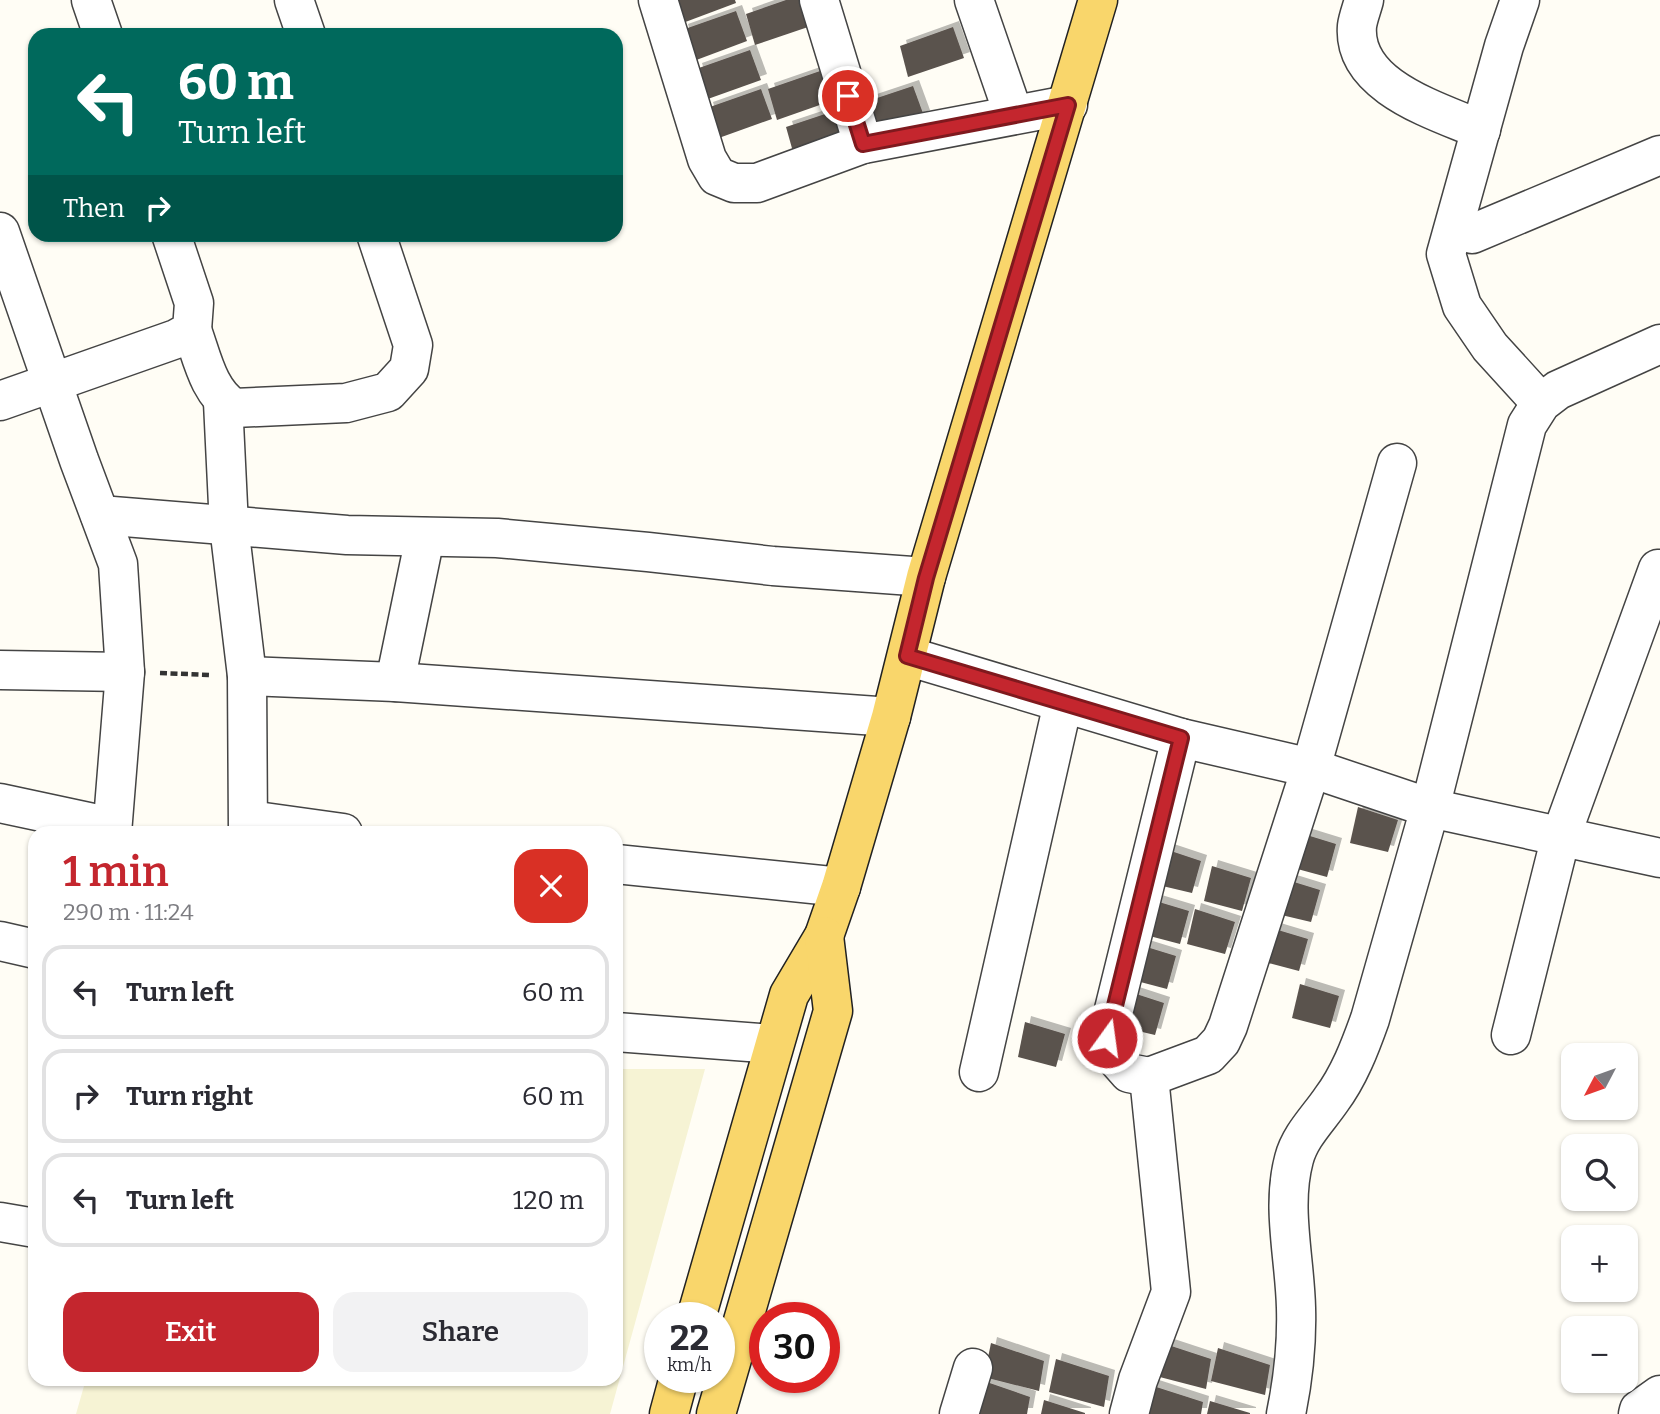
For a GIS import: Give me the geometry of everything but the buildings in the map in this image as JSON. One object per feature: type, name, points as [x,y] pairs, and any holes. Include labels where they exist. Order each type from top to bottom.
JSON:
[{"type":"main road","points":[[701,1302],[789,995],[824,936],[841,887],[891,717],[926,578],[1098,0]]},
{"type":"main road","points":[[716,1414],[833,1011],[824,936]]},
{"type":"main road","points":[[669,1414],[675,1393]]},
{"type":"street","points":[[91,0],[101,28]]},
{"type":"street","points":[[294,0],[304,28]]},
{"type":"street","points":[[658,0],[707,159],[717,176],[734,183],[757,183],[863,144],[1013,113],[1068,105]]},
{"type":"street","points":[[819,0],[863,144]]},
{"type":"street","points":[[974,0],[1013,113]]},
{"type":"street","points":[[1364,0],[1357,28],[1362,56],[1379,78],[1401,94],[1481,130]]},
{"type":"street","points":[[1520,0],[1446,254],[1462,306],[1490,347],[1541,403]]},
{"type":"street","points":[[1472,234],[1660,155]]},
{"type":"street","points":[[1,239],[118,564],[125,672],[112,826]]},
{"type":"street","points":[[174,242],[194,303],[191,330],[215,392],[223,402],[233,408],[345,403],[388,393],[409,369],[413,345],[379,242]]},
{"type":"street","points":[[0,401],[176,339],[191,330]]},
{"type":"street","points":[[1286,1414],[1296,1309],[1289,1199],[1294,1157],[1310,1127],[1332,1099],[1359,1053],[1430,808],[1527,425],[1541,403],[1558,390],[1660,344]]},
{"type":"street","points":[[223,402],[229,526],[247,676],[248,826]]},
{"type":"street","points":[[1181,738],[1107,1038],[1114,1056],[1129,1073],[1149,1077],[1208,1055],[1221,1041],[1228,1026],[1311,768],[1397,463]]},
{"type":"street","points":[[100,515],[347,535],[497,538],[648,551],[773,566],[926,578]]},
{"type":"street","points":[[395,682],[425,537]]},
{"type":"street","points":[[1511,1035],[1561,836],[1658,569]]},
{"type":"street","points":[[907,656],[1181,738],[1311,768],[1430,808],[1660,858]]},
{"type":"street","points":[[0,670],[125,672]]},
{"type":"street","points":[[247,676],[395,682],[891,717]]},
{"type":"street","points":[[979,1072],[1063,703]]},
{"type":"street","points":[[0,803],[95,826]]},
{"type":"street","points":[[623,865],[841,887]]},
{"type":"street","points":[[0,941],[28,947]]},
{"type":"street","points":[[623,1032],[774,1044]]},
{"type":"street","points":[[1129,1414],[1138,1380],[1171,1292],[1149,1077]]},
{"type":"street","points":[[0,1222],[28,1227]]},
{"type":"street","points":[[959,1414],[973,1367]]},
{"type":"street","points":[[1637,1414],[1660,1395]]},
{"type":"path","points":[[125,672],[247,676]]},
{"type":"shaded area","points":[[623,1069],[705,1069],[623,1367]]},
{"type":"shaded area","points":[[84,1386],[618,1386],[610,1414],[76,1414]]},
{"type":"route","points":[[848,96],[863,144],[1013,113],[1068,105],[926,578],[907,656],[1181,738],[1107,1038]]}]
